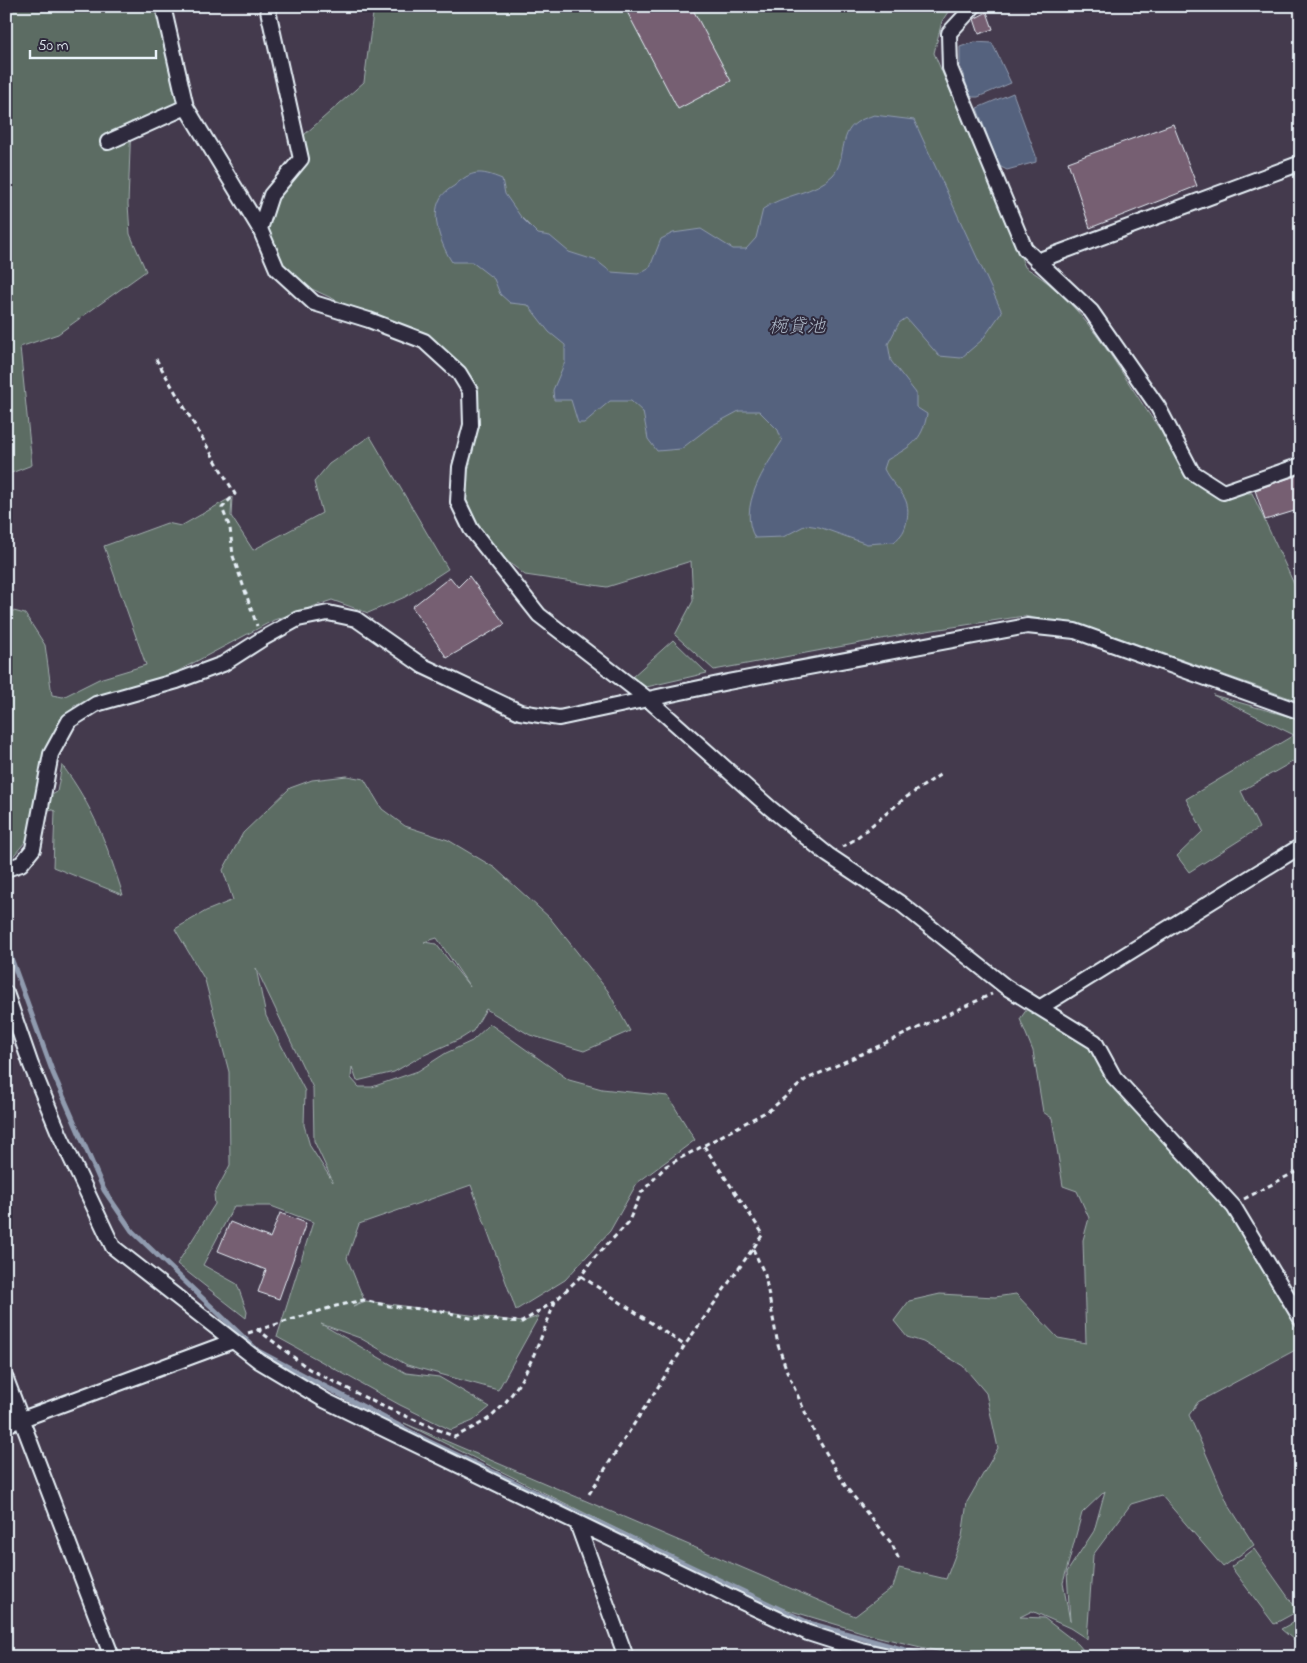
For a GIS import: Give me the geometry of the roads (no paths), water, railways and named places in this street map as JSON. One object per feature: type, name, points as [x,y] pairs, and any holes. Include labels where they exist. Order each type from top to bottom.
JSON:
[{"type":"street","points":[[163,6],[186,107],[260,229],[277,270],[314,303],[369,320],[424,341],[459,373],[470,391],[471,425],[460,467],[458,502],[471,529],[539,615],[649,700],[770,808],[828,855],[900,903],[1006,987],[1095,1042],[1114,1077],[1234,1207],[1301,1319]]},
{"type":"street","points":[[260,229],[271,195],[301,159],[267,6]]},
{"type":"street","points":[[974,6],[949,33],[950,68],[1025,249],[1090,311],[1158,407],[1192,472],[1223,492],[1301,465]]},
{"type":"street","points":[[108,142],[186,107]]},
{"type":"street","points":[[1037,261],[1301,163]]},
{"type":"street","points":[[6,870],[21,864],[33,849],[51,754],[69,721],[96,704],[177,681],[223,664],[298,619],[328,613],[356,619],[423,666],[520,712],[558,718],[728,682],[1027,626],[1075,631],[1301,712]]},
{"type":"street","points":[[1041,1007],[1301,846]]},
{"type":"street","points":[[6,993],[31,1065],[52,1116],[113,1246],[232,1341],[259,1361],[326,1401],[577,1523],[808,1633],[861,1650],[893,1657]]},
{"type":"street","points":[[6,1425],[232,1341]]},
{"type":"street","points":[[6,1378],[112,1657]]},
{"type":"street","points":[[577,1523],[626,1657]]},
{"type":"water","points":[[974,42],[992,43],[1011,83],[978,97],[971,97],[960,66],[960,47]]},
{"type":"water","points":[[1013,93],[1036,156],[1036,162],[1007,170],[999,166],[977,108]]},
{"type":"water","name":"椀貸池","points":[[874,115],[914,120],[1002,312],[982,340],[961,358],[939,356],[906,318],[899,323],[888,344],[891,361],[916,393],[916,407],[927,414],[922,431],[918,437],[909,447],[887,460],[884,469],[905,498],[908,511],[905,527],[901,535],[894,542],[867,544],[819,527],[806,525],[783,537],[755,538],[750,526],[751,501],[761,475],[782,441],[778,430],[759,411],[739,411],[711,426],[681,449],[657,451],[648,439],[643,412],[631,401],[610,401],[584,423],[578,423],[571,400],[554,400],[553,390],[565,362],[565,345],[549,332],[528,305],[510,303],[500,294],[494,279],[472,262],[452,262],[438,232],[436,214],[442,195],[471,174],[482,173],[502,179],[505,194],[521,217],[538,234],[550,236],[569,252],[597,261],[611,272],[638,274],[650,267],[661,239],[673,233],[701,229],[733,249],[746,249],[756,238],[763,209],[826,181],[833,175],[840,163],[847,134],[851,128],[860,120]]},
{"type":"waterway","points":[[6,944],[53,1073],[104,1190],[132,1231],[258,1351],[428,1441],[809,1623],[930,1657]]}]
